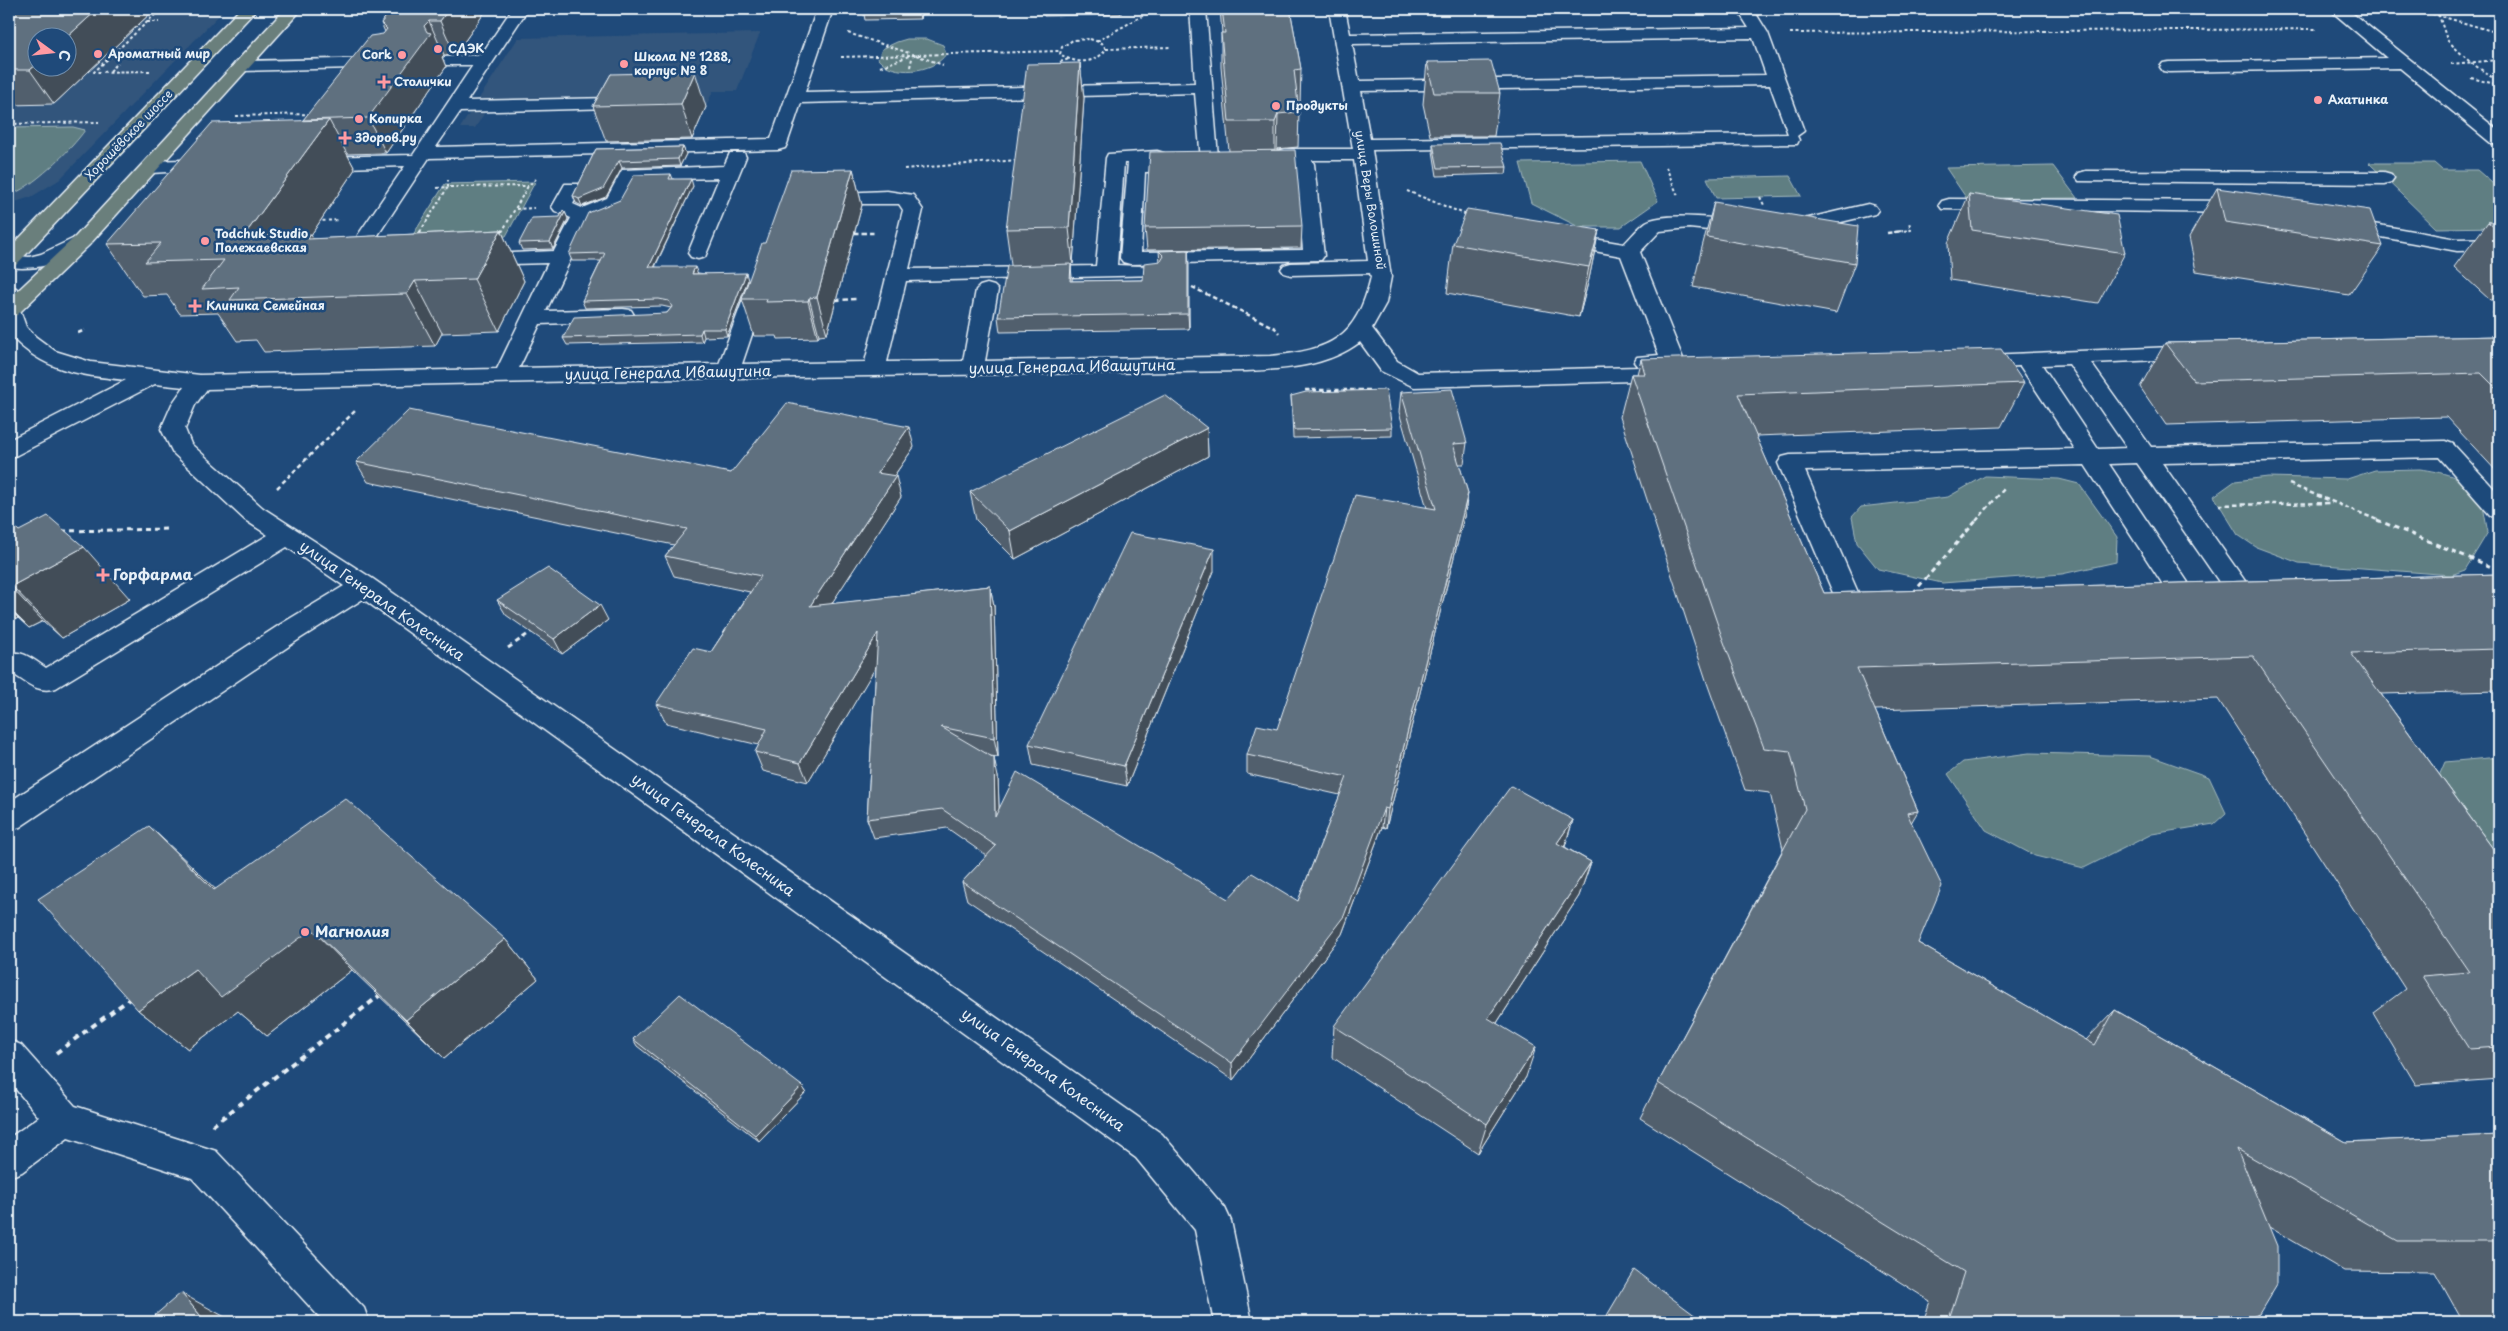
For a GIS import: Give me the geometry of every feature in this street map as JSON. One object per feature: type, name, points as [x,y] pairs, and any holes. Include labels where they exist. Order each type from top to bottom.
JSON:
[{"type":"main road","name":"Хорошёвское шоссе","points":[[9,261],[249,9]]},
{"type":"main road","name":"Хорошёвское шоссе","points":[[9,310],[83,240],[294,9]]},
{"type":"street","points":[[406,261],[380,260],[369,254],[365,246],[368,235],[520,9]]},
{"type":"street","points":[[1198,9],[1209,156]]},
{"type":"street","name":"улица Веры Волошиной","points":[[1337,9],[1362,150],[1380,268],[1379,295],[1373,312],[1362,330]]},
{"type":"street","points":[[1380,268],[1320,262],[1130,258],[1136,166],[1305,160],[1362,150],[1655,142],[1793,135],[1777,80],[1760,33],[1745,9]]},
{"type":"street","points":[[2337,9],[2499,140]]},
{"type":"street","points":[[317,144],[297,163],[778,144],[823,16]]},
{"type":"street","points":[[1343,38],[1760,33]]},
{"type":"street","points":[[242,66],[388,58],[368,78]]},
{"type":"street","points":[[450,61],[485,60]]},
{"type":"street","points":[[2169,66],[2404,63]]},
{"type":"street","points":[[1351,86],[1777,80]]},
{"type":"street","points":[[794,98],[1204,88]]},
{"type":"street","points":[[454,107],[614,103]]},
{"type":"street","points":[[698,253],[742,145]]},
{"type":"street","points":[[1106,272],[1116,158],[1209,156],[1305,160]]},
{"type":"street","points":[[1305,160],[1320,262]]},
{"type":"street","points":[[151,167],[233,165]]},
{"type":"street","points":[[572,188],[562,208],[582,215],[615,202],[629,174],[731,172]]},
{"type":"street","points":[[2086,177],[2384,178]]},
{"type":"street","points":[[2114,178],[2135,205]]},
{"type":"street","points":[[807,198],[887,197],[906,199],[913,210],[874,370]]},
{"type":"street","points":[[1949,205],[2247,207],[2267,211]]},
{"type":"street","points":[[1629,251],[1654,226],[1689,222],[1778,232],[1868,210]]},
{"type":"street","points":[[505,375],[582,215]]},
{"type":"street","points":[[2325,221],[2457,245],[2499,244]]},
{"type":"street","points":[[1537,236],[1629,251]]},
{"type":"street","name":"Хорошёвское шоссе","points":[[9,261],[19,264],[51,259],[83,240]]},
{"type":"street","points":[[1452,380],[1472,369],[1673,361],[1629,251]]},
{"type":"street","points":[[454,260],[562,257]]},
{"type":"street","points":[[728,371],[766,262]]},
{"type":"street","points":[[898,275],[1106,272],[1320,262]]},
{"type":"street","points":[[973,368],[987,290]]},
{"type":"street","name":"улица Генерала Ивашутина","points":[[9,292],[9,310],[16,329],[28,342],[47,356],[89,369],[200,382],[728,371],[1284,363],[1317,356],[1343,344],[1362,330]]},
{"type":"street","points":[[532,318],[643,315]]},
{"type":"street","points":[[1362,330],[1390,366],[1414,380],[1693,372]]},
{"type":"street","points":[[1948,362],[2214,353]]},
{"type":"street","points":[[2076,358],[2180,506],[2254,598],[2156,600]]},
{"type":"street","points":[[2027,359],[2092,457],[2202,599]]},
{"type":"street","points":[[9,450],[150,377]]},
{"type":"street","name":"улица Генерала Колесника","points":[[200,382],[184,404],[173,429],[181,448],[254,514],[364,586],[1149,1146],[1212,1221],[1233,1320]]},
{"type":"street","points":[[1897,606],[1851,607],[1790,463],[2445,449],[2499,509]]},
{"type":"street","points":[[9,665],[15,662],[46,681],[288,536]]},
{"type":"street","points":[[9,818],[364,586]]},
{"type":"street","points":[[17,1066],[64,1120],[203,1164],[350,1322]]},
{"type":"street","points":[[9,1159],[64,1120]]},
{"type":"path","points":[[153,71],[94,72],[161,9]]},
{"type":"path","points":[[1097,41],[1155,9]]},
{"type":"path","points":[[2416,9],[2499,33]]},
{"type":"path","points":[[2437,9],[2447,40],[2470,62],[2499,82]]},
{"type":"path","points":[[823,16],[913,54]]},
{"type":"path","points":[[147,22],[159,22]]},
{"type":"path","points":[[1760,33],[2362,29]]},
{"type":"path","points":[[808,58],[1059,50],[1064,44],[1076,40],[1097,41],[1102,43],[1106,49]]},
{"type":"path","points":[[1059,50],[1063,57],[1082,61],[1097,58],[1106,49],[1201,46]]},
{"type":"path","points":[[877,68],[913,54]]},
{"type":"path","points":[[110,71],[118,63]]},
{"type":"path","points":[[236,116],[312,114]]},
{"type":"path","points":[[9,124],[102,122]]},
{"type":"path","points":[[1655,142],[1689,222]]},
{"type":"path","points":[[899,169],[1024,160]]},
{"type":"path","points":[[427,234],[419,234],[448,187],[528,186],[502,232],[493,232]]},
{"type":"path","points":[[1407,191],[1468,216]]},
{"type":"path","points":[[311,221],[346,220]]},
{"type":"path","points":[[2493,312],[2499,318]]},
{"type":"path","points":[[78,334],[86,330]]},
{"type":"path","points":[[277,488],[362,403]]},
{"type":"path","points":[[1897,606],[1911,596],[2031,458]]},
{"type":"path","points":[[2281,480],[2499,570]]},
{"type":"path","points":[[2180,506],[2335,503]]},
{"type":"path","points":[[54,532],[168,529]]},
{"type":"path","points":[[504,651],[531,632]]},
{"type":"path","points":[[17,1066],[138,993]]},
{"type":"path","points":[[176,1155],[379,996]]},
{"type":"shaded area","points":[[9,9],[225,9],[59,180],[31,197],[9,204]]},
{"type":"shaded area","name":"Школа № 1288, корпус № 8","points":[[760,33],[737,91],[713,91],[706,107],[485,112],[475,128],[460,128],[518,38]]},
{"type":"green space","points":[[907,39],[927,39],[943,45],[946,54],[932,65],[923,69],[913,70],[893,68],[884,65],[878,59],[882,49]]},
{"type":"green space","points":[[73,127],[85,130],[50,168],[18,192],[9,195],[9,128]]},
{"type":"green space","points":[[1640,161],[1658,201],[1621,227],[1579,227],[1531,203],[1520,163]]},
{"type":"green space","points":[[2369,163],[2434,163],[2442,170],[2477,170],[2499,189],[2499,227],[2436,228]]},
{"type":"green space","points":[[2053,166],[2077,198],[1967,199],[1946,168]]},
{"type":"green space","points":[[1790,176],[1801,196],[1716,198],[1707,178]]},
{"type":"green space","points":[[535,182],[506,236],[411,238],[445,184]]},
{"type":"green space","points":[[2420,469],[2443,473],[2459,479],[2473,488],[2480,498],[2488,532],[2465,570],[2451,575],[2299,563],[2256,547],[2238,535],[2214,496],[2235,481],[2268,477],[2347,479],[2375,470]]},
{"type":"green space","points":[[1985,476],[2059,479],[2079,484],[2117,537],[2116,562],[2062,574],[1942,583],[1878,569],[1857,543],[1852,517],[1861,507],[1948,497]]},
{"type":"green space","points":[[2029,753],[2150,756],[2209,777],[2226,813],[2214,824],[2152,834],[2084,868],[2035,856],[1986,830],[1948,774],[1963,762]]},
{"type":"green space","points":[[2499,757],[2499,868],[2439,776],[2445,762]]},
{"type":"building","points":[[20,9],[98,9],[77,28],[28,28],[28,70],[9,70],[9,18]]},
{"type":"building","points":[[392,9],[449,9],[440,21],[429,21],[424,26],[427,32],[431,33],[368,118],[303,120],[370,36],[383,34],[387,29],[381,23]]},
{"type":"building","points":[[1222,9],[1290,9],[1301,69],[1294,70],[1299,112],[1278,114],[1275,122],[1229,122],[1221,33],[1225,33]]},
{"type":"building","points":[[1491,61],[1500,93],[1434,93],[1427,62]]},
{"type":"building","points":[[1080,63],[1069,228],[1006,229],[1027,64]]},
{"type":"building","points":[[695,72],[681,104],[593,106],[611,74]]},
{"type":"building","points":[[329,120],[243,237],[311,234],[308,239],[501,230],[474,279],[415,281],[407,294],[230,300],[239,287],[202,289],[224,260],[145,262],[161,243],[107,244],[212,123]]},
{"type":"building","points":[[1500,143],[1507,167],[1438,168],[1433,144]]},
{"type":"building","points":[[683,147],[678,159],[619,161],[603,189],[579,199],[573,196],[596,149]]},
{"type":"building","points":[[1295,150],[1302,226],[1145,228],[1150,152]]},
{"type":"building","points":[[853,169],[817,297],[809,298],[808,301],[766,302],[767,299],[742,299],[762,243],[765,243],[791,170]]},
{"type":"building","points":[[671,174],[669,179],[691,179],[649,267],[695,267],[692,274],[746,273],[725,329],[702,329],[700,334],[563,338],[574,317],[667,313],[672,307],[669,301],[659,299],[582,301],[605,253],[569,254],[588,213],[620,200],[634,175]]},
{"type":"building","points":[[2217,188],[2370,210],[2383,246],[2225,222]]},
{"type":"building","points":[[1969,194],[2117,215],[2125,253],[1972,230]]},
{"type":"building","points":[[1714,202],[1858,226],[1855,263],[1707,237]]},
{"type":"building","points":[[1467,209],[1599,230],[1589,267],[1453,244]]},
{"type":"building","points":[[563,210],[565,212],[550,242],[519,243],[532,218],[560,217]]},
{"type":"building","points":[[2488,222],[2499,222],[2499,232]]},
{"type":"building","points":[[1188,250],[1188,314],[998,317],[1007,266],[1071,264],[1070,281],[1143,280],[1144,263],[1161,261],[1164,256],[1159,251]]},
{"type":"building","points":[[2499,336],[2499,391],[2481,373],[2194,381],[2165,343]]},
{"type":"building","points":[[2001,349],[2024,383],[1738,394],[1824,593],[2499,574],[2499,649],[2351,653],[2499,857],[2499,1047],[2469,1049],[2422,976],[2469,972],[2253,656],[1857,668],[1918,811],[1907,813],[1942,886],[1918,943],[2095,1045],[2115,1010],[2346,1142],[2499,1135],[2499,1251],[2494,1241],[2398,1241],[2237,1149],[2277,1246],[2277,1284],[2259,1314],[2240,1322],[1948,1322],[1964,1272],[1658,1083],[1805,809],[1790,751],[1764,748],[1722,637],[1631,374],[1645,374],[1641,359]]},
{"type":"building","points":[[1452,389],[1467,443],[1453,444],[1468,493],[1388,809],[1384,808],[1344,916],[1232,1063],[962,882],[996,846],[942,809],[867,819],[878,633],[800,763],[755,752],[767,729],[656,704],[693,648],[711,652],[761,576],[665,556],[687,529],[356,462],[409,410],[731,473],[787,403],[909,427],[877,473],[896,476],[810,606],[990,586],[994,738],[941,727],[994,758],[995,817],[1017,772],[1228,899],[1252,873],[1298,901],[1347,777],[1247,755],[1257,725],[1277,729],[1355,495],[1436,509],[1401,392]]},
{"type":"building","points":[[1386,390],[1392,428],[1294,430],[1291,396],[1306,392]]},
{"type":"building","points":[[1165,395],[1207,428],[1010,531],[970,492]]},
{"type":"building","points":[[48,516],[84,547],[12,586],[9,584],[9,522],[19,531]]},
{"type":"building","points":[[1130,533],[1214,549],[1124,766],[1029,744]]},
{"type":"building","points":[[548,568],[600,605],[554,639],[497,600]]},
{"type":"building","points":[[1511,786],[1573,820],[1557,843],[1591,862],[1488,1018],[1536,1047],[1487,1124],[1334,1026]]},
{"type":"building","points":[[345,798],[505,939],[406,1020],[312,929],[221,997],[195,969],[138,1010],[38,899],[149,826],[214,890]]},
{"type":"building","points":[[680,994],[802,1086],[755,1135],[633,1039]]},
{"type":"building","points":[[1634,1270],[1704,1322],[1603,1322]]},
{"type":"building","points":[[181,1293],[206,1322],[147,1322]]},
{"type":"place","name":"СДЭК","points":[[438,49]]},
{"type":"place","name":"Ароматный мир","points":[[98,54]]},
{"type":"place","name":"Cork","points":[[402,55]]},
{"type":"place","name":"Школа № 1288, корпус № 8","points":[[624,64]]},
{"type":"place","name":"Столички","points":[[384,82]]},
{"type":"place","name":"Ахатинка","points":[[2318,100]]},
{"type":"place","name":"Продукты","points":[[1276,106]]},
{"type":"place","name":"Копирка","points":[[359,119]]},
{"type":"place","name":"Здоров.ру","points":[[345,138]]},
{"type":"place","name":"Todchuk Studio Полежаевская","points":[[205,241]]},
{"type":"place","name":"Клиника Семейная","points":[[195,306]]},
{"type":"place","name":"Горфарма","points":[[103,575]]},
{"type":"place","name":"Магнолия","points":[[305,932]]}]
